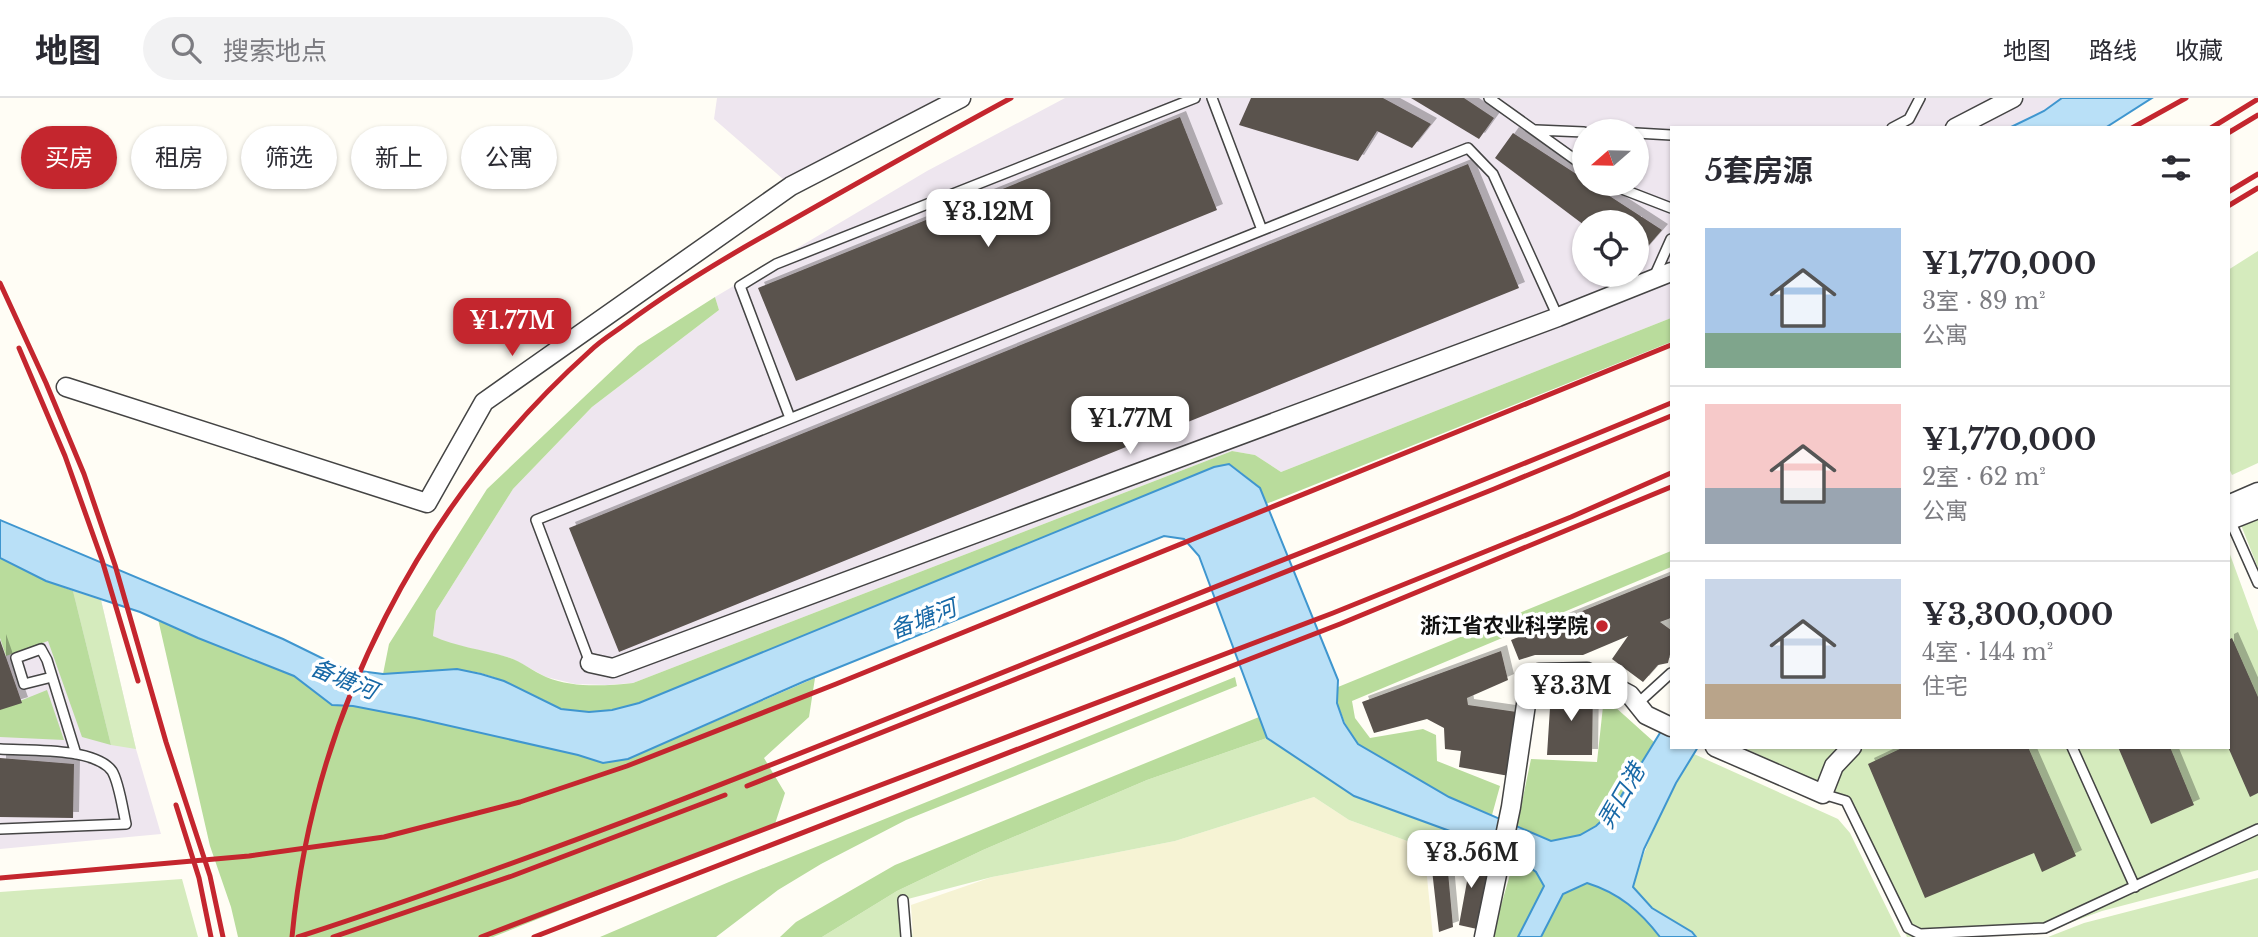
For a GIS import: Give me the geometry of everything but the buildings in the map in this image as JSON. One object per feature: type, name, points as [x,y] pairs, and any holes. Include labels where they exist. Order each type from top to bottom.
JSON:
[{"type":"street","points":[[66,387],[427,503],[484,402],[791,186],[961,98]]},
{"type":"street","points":[[1959,126],[2013,98]]},
{"type":"street","points":[[590,663],[613,668],[1558,317],[1670,272]]},
{"type":"street","points":[[2230,513],[2258,492]]},
{"type":"street","points":[[2230,515],[2258,509]]},
{"type":"street","points":[[1484,937],[1511,807],[1529,684],[1539,673],[1587,672],[1630,695],[1642,710],[1670,726]]},
{"type":"street","points":[[1720,749],[1823,794],[1834,766],[1850,749]]},
{"type":"lane","points":[[790,418],[740,286],[776,264],[1195,98]]},
{"type":"lane","points":[[1212,98],[1262,230]]},
{"type":"lane","points":[[1489,98],[1572,157]]},
{"type":"lane","points":[[1896,126],[1909,119],[1920,98]]},
{"type":"lane","points":[[1534,130],[1572,132]]},
{"type":"lane","points":[[1649,134],[1670,135]]},
{"type":"lane","points":[[590,663],[536,520],[1468,148],[1493,174],[1558,317]]},
{"type":"lane","points":[[1640,196],[1670,208]]},
{"type":"lane","points":[[1653,279],[1670,241]]},
{"type":"lane","points":[[2230,520],[2258,583]]},
{"type":"lane","points":[[52,677],[24,684],[16,658],[41,649],[52,677],[76,754]]},
{"type":"lane","points":[[1642,710],[1670,674]]},
{"type":"lane","points":[[0,749],[76,754],[101,761],[113,772],[127,824],[0,829]]},
{"type":"lane","points":[[2073,749],[2135,887]]},
{"type":"lane","points":[[1823,794],[1846,802],[1908,928],[1920,934],[2045,928],[2258,829]]},
{"type":"lane","points":[[903,900],[906,937]]},
{"type":"shaded area","points":[[717,98],[947,98],[791,186],[714,119]]},
{"type":"shaded area","points":[[1065,98],[2062,98],[2044,111],[2013,126],[1670,126],[1670,318],[1281,472],[1255,455],[1232,451],[633,683],[575,684],[546,677],[511,658],[448,643],[433,636],[436,611],[513,489],[592,407],[719,310],[715,297],[927,171]]},
{"type":"shaded area","points":[[0,558],[46,581],[101,600],[136,749],[161,834],[0,849]]},
{"type":"shaded area","points":[[1314,797],[1349,820],[1424,847],[1433,937],[913,937],[911,905],[992,877],[1175,841]]},
{"type":"green space","points":[[2258,251],[2258,463],[2232,475],[2230,470],[2230,269]]},
{"type":"green space","points":[[715,297],[719,310],[592,407],[513,489],[436,611],[433,636],[512,659],[556,681],[589,685],[633,683],[1232,451],[1255,455],[1281,472],[1670,318],[1670,342],[1266,504],[1256,486],[1235,468],[1229,464],[1214,467],[629,706],[599,712],[569,711],[501,680],[468,671],[432,670],[383,674],[389,644],[487,489],[638,346]]},
{"type":"green space","points":[[2258,518],[2258,568],[2241,525]]},
{"type":"green space","points":[[1670,551],[1670,567],[1352,701],[1355,718],[1370,738],[1423,729],[1436,735],[1437,761],[1500,786],[1492,815],[1449,797],[1358,744],[1337,703],[1338,687]]},
{"type":"green space","points":[[2230,554],[2258,631],[2258,870],[2102,911],[2039,934],[1907,937],[1834,789],[1746,749],[2230,749]]},
{"type":"green space","points":[[0,558],[73,591],[111,745],[82,737],[48,641],[6,656],[0,638]]},
{"type":"green space","points":[[73,591],[101,600],[136,749],[111,745]]},
{"type":"green space","points":[[158,619],[294,676],[332,705],[353,706],[415,718],[603,763],[628,759],[815,678],[809,717],[764,758],[785,793],[775,824],[493,937],[238,937],[231,907],[210,846]]},
{"type":"green space","points":[[1235,677],[1237,686],[906,820],[821,864],[778,890],[716,937],[600,937],[729,882]]},
{"type":"green space","points":[[47,690],[64,740],[0,737],[0,709]]},
{"type":"green space","points":[[1604,697],[1654,742],[1626,791],[1602,821],[1588,832],[1572,839],[1549,841],[1517,826],[1531,759],[1597,762]]},
{"type":"green space","points":[[1259,717],[1267,738],[1147,780],[983,850],[897,891],[822,937],[780,937],[796,922],[895,865]]},
{"type":"green space","points":[[1267,738],[1354,796],[1474,840],[1463,848],[1424,847],[1349,820],[1314,797],[1175,841],[992,877],[904,900],[913,937],[822,937],[897,891],[983,850],[1147,780]]},
{"type":"green space","points":[[1694,754],[1838,819],[1850,833],[1901,937],[1696,937],[1652,908],[1633,887],[1659,818]]},
{"type":"green space","points":[[1515,857],[1536,872],[1544,885],[1518,937],[1492,937]]},
{"type":"green space","points":[[2258,878],[2258,937],[2048,937],[2084,923]]},
{"type":"green space","points":[[182,879],[198,937],[0,937],[0,892]]},
{"type":"green space","points":[[1587,883],[1628,904],[1660,937],[1541,937],[1563,894]]},
{"type":"water","points":[[2062,98],[2152,98],[2108,126],[2013,126],[2044,111]]},
{"type":"water","name":"备塘河","points":[[1229,464],[1260,488],[1338,680],[1337,703],[1344,723],[1358,744],[1449,797],[1551,841],[1580,835],[1596,826],[1612,811],[1670,717],[1670,749],[1697,749],[1676,783],[1644,849],[1633,887],[1652,908],[1696,937],[1660,937],[1628,904],[1587,883],[1563,894],[1541,937],[1518,937],[1544,886],[1536,872],[1510,853],[1354,796],[1267,738],[1199,556],[1184,539],[1164,536],[805,681],[628,759],[603,763],[415,718],[353,706],[332,705],[294,676],[140,612],[46,581],[0,558],[0,520],[283,639],[344,669],[383,674],[457,669],[504,681],[561,709],[589,712],[612,710],[639,703],[1214,467]]},
{"type":"railway","points":[[292,937],[304,853],[324,772],[351,693],[386,616],[427,543],[476,475],[530,410],[599,343],[644,310],[752,243],[1011,98]]},
{"type":"railway","points":[[2136,126],[2186,98]]},
{"type":"railway","points":[[2214,126],[2258,99]]},
{"type":"railway","points":[[2230,132],[2258,115]]},
{"type":"railway","points":[[2230,191],[2258,174]]},
{"type":"railway","points":[[2230,205],[2258,188]]},
{"type":"railway","points":[[0,283],[84,474],[115,565],[166,742],[210,876],[223,937]]},
{"type":"railway","points":[[0,878],[249,856],[384,837],[520,802],[627,766],[836,684],[1670,345]]},
{"type":"railway","points":[[19,348],[65,456],[102,560],[138,681]]},
{"type":"railway","points":[[298,937],[496,869],[692,796],[1670,403]]},
{"type":"railway","points":[[747,786],[1670,416]]},
{"type":"railway","points":[[481,937],[1333,613],[1571,517],[1670,473]]},
{"type":"railway","points":[[534,937],[1340,624],[1670,487]]},
{"type":"railway","points":[[333,937],[512,876],[725,795]]},
{"type":"railway","points":[[176,805],[199,878],[211,937]]},
{"type":"place","name":"浙江省农业科学院","points":[[1602,626]]},
{"type":"water label","name":"弄口港","points":[[1621,796]]}]
